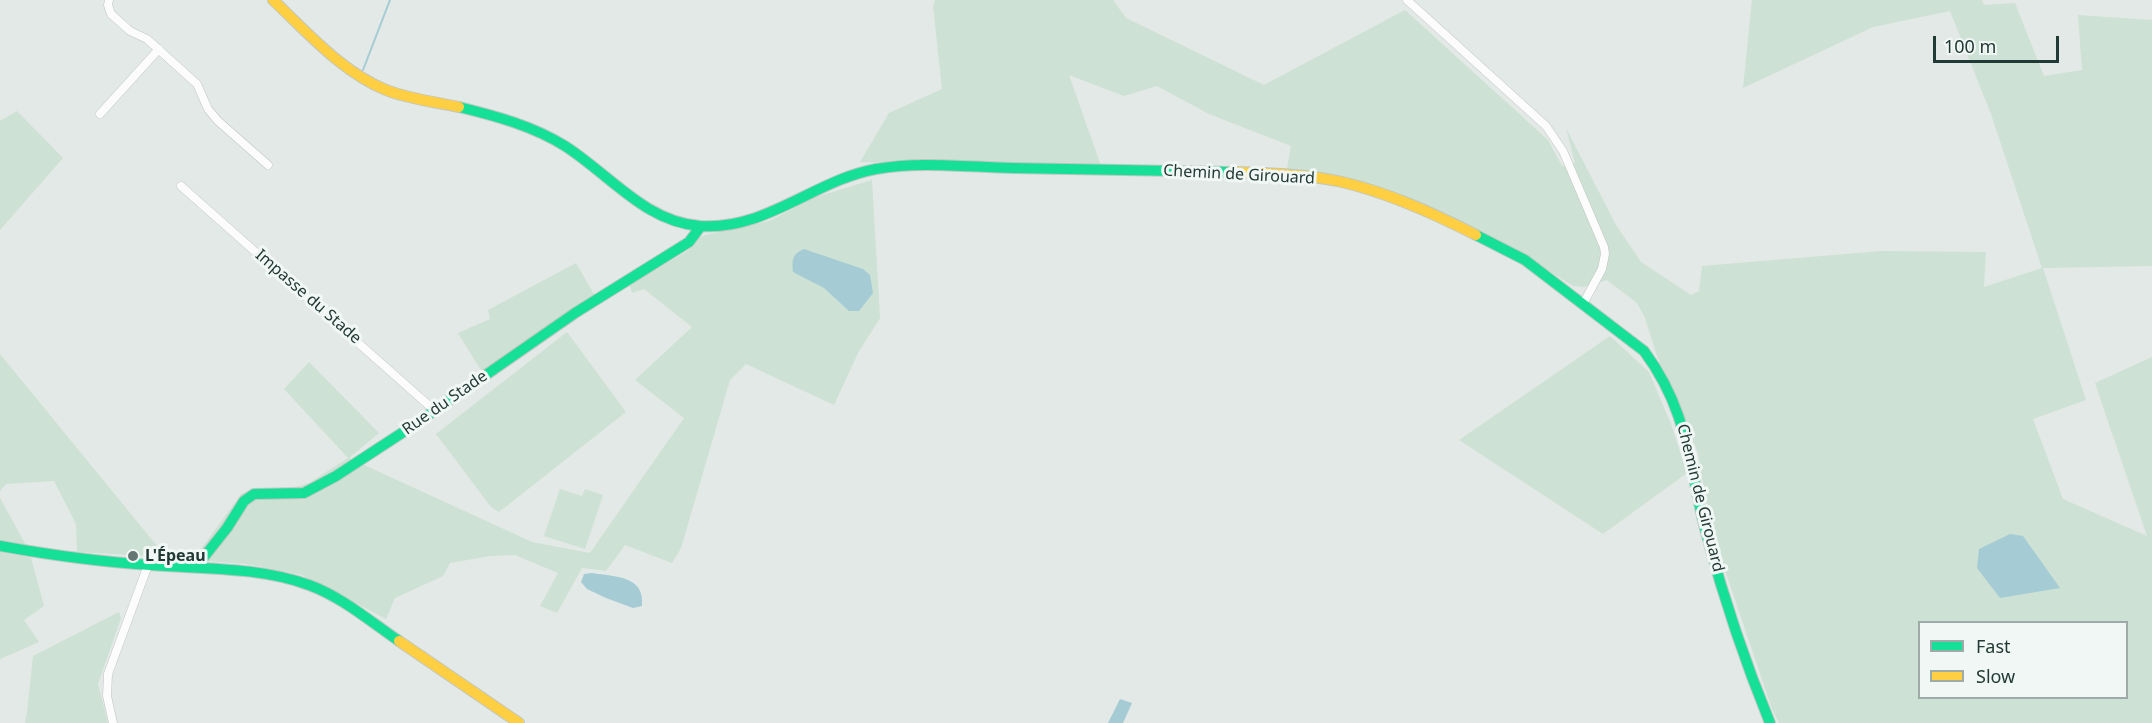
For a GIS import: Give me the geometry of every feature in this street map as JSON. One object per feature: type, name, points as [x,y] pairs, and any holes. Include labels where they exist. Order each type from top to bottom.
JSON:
[{"type":"street","points":[[109,0],[111,14],[130,31],[147,39],[197,84],[208,109],[218,122],[268,165]]},
{"type":"street","name":"Chemin de Girouard","points":[[273,0],[331,53],[382,88],[504,119],[547,136],[569,148],[654,212],[684,224],[701,226],[728,224],[758,218],[864,171],[880,168],[931,166],[1242,172],[1293,176],[1341,183],[1386,195],[1435,214],[1525,260],[1644,351],[1656,365],[1682,422],[1692,454],[1705,531],[1738,638],[1770,723]]},
{"type":"street","points":[[1407,0],[1546,126],[1563,151],[1605,254],[1602,269],[1583,304]]},
{"type":"street","points":[[100,114],[159,49]]},
{"type":"street","name":"Impasse du Stade","points":[[181,186],[434,410]]},
{"type":"street","name":"Rue du Stade","points":[[196,567],[227,528],[244,501],[254,494],[304,493],[336,476],[408,429],[574,313],[689,242],[701,226]]},
{"type":"street","points":[[0,546],[63,557],[266,573],[290,578],[313,586],[345,604],[519,723]]},
{"type":"street","points":[[113,723],[107,696],[108,674],[148,565]]},
{"type":"green space","points":[[935,0],[1113,0],[1126,18],[1264,85],[1405,10],[1548,140],[1562,166],[1575,163],[1566,128],[1616,225],[1641,262],[1691,295],[1699,291],[1702,266],[1882,251],[1986,252],[1984,287],[2042,268],[1991,114],[1950,11],[1873,27],[1743,88],[1752,0],[1982,0],[1984,5],[2015,3],[2044,76],[2082,70],[2078,15],[2152,20],[2152,266],[2043,268],[2086,400],[2033,419],[2063,499],[2147,536],[2095,383],[2152,357],[2152,723],[1779,723],[1772,709],[1710,526],[1698,453],[1657,356],[1645,318],[1637,303],[1607,280],[1584,287],[1573,286],[1532,260],[1372,188],[1334,176],[1287,169],[1291,146],[1209,114],[1157,86],[1124,96],[1069,75],[1101,166],[860,162],[889,113],[942,89],[933,6]]},
{"type":"green space","points":[[17,111],[63,158],[0,230],[0,121]]},
{"type":"green space","points":[[872,180],[880,318],[858,353],[834,405],[746,364],[730,380],[681,548],[672,563],[625,545],[606,571],[582,568],[557,613],[540,606],[558,573],[515,555],[490,556],[450,563],[443,576],[395,598],[386,619],[302,575],[247,564],[193,560],[242,493],[292,488],[309,483],[348,458],[284,389],[309,362],[379,433],[349,458],[532,542],[590,553],[684,418],[635,380],[692,327],[644,289],[632,293],[630,285],[689,250],[698,238],[769,221],[816,197]]},
{"type":"green space","points":[[576,263],[595,296],[482,372],[458,333],[490,319],[488,310]]},
{"type":"green space","points":[[567,332],[626,412],[499,512],[491,507],[436,434]]},
{"type":"green space","points":[[1610,336],[1649,372],[1671,424],[1687,473],[1603,534],[1459,440]]},
{"type":"green space","points":[[0,354],[166,557],[77,552],[76,524],[54,481],[6,484],[0,491]]},
{"type":"green space","points":[[560,489],[582,496],[585,489],[603,495],[585,549],[544,536]]},
{"type":"green space","points":[[0,498],[27,547],[0,541]]},
{"type":"green space","points":[[0,552],[31,558],[44,606],[24,620],[39,642],[0,659]]},
{"type":"green space","points":[[119,612],[121,618],[98,684],[108,723],[25,723],[33,656]]},
{"type":"water","points":[[804,249],[863,269],[870,275],[873,293],[859,311],[849,311],[824,288],[793,272],[794,258]]},
{"type":"water","points":[[2010,534],[2023,536],[2060,588],[2000,598],[1977,568],[1979,549]]},
{"type":"water","points":[[584,574],[619,577],[634,583],[642,596],[642,606],[633,608],[587,589],[581,582]]},
{"type":"water","points":[[1120,699],[1132,703],[1123,723],[1108,723]]},
{"type":"waterway","points":[[363,70],[390,0]]},
{"type":"traffic: fast","points":[[459,107],[514,122],[553,139],[581,157],[645,206],[680,223],[700,226],[746,221],[854,175],[876,169],[910,165],[1231,172]]},
{"type":"traffic: fast","points":[[196,567],[227,528],[244,501],[254,494],[304,493],[336,476],[575,313],[689,242],[701,226]]},
{"type":"traffic: fast","points":[[1476,235],[1525,260],[1644,351],[1659,374],[1671,396],[1686,440],[1720,583],[1770,723]]},
{"type":"traffic: fast","points":[[0,546],[94,560],[231,570],[290,579],[333,596],[399,641]]},
{"type":"traffic: slow","points":[[273,0],[340,62],[370,82],[404,96],[459,107]]},
{"type":"traffic: slow","points":[[1231,172],[1272,173],[1342,182],[1410,204],[1476,235]]},
{"type":"traffic: slow","points":[[399,641],[519,723]]},
{"type":"place","name":"L'Épeau","points":[[133,556]]}]
